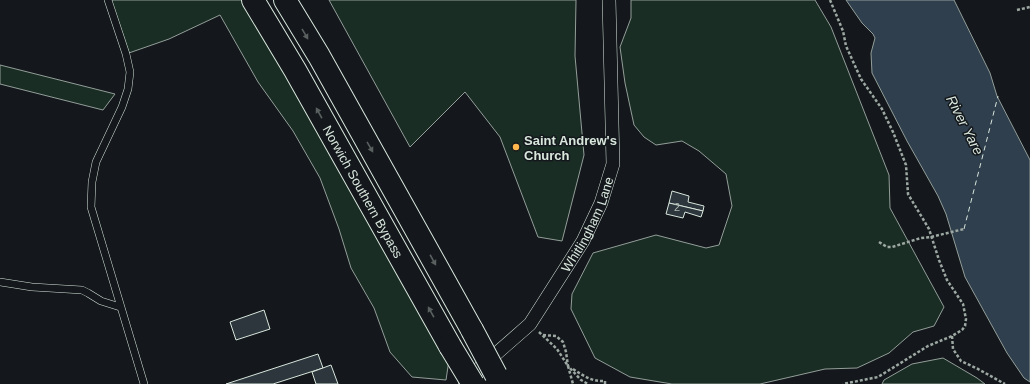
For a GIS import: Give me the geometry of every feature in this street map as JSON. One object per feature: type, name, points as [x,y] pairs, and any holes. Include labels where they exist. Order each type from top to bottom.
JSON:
[{"type":"highway","name":"Norwich Southern Bypass","points":[[253,0],[295,70],[450,346],[473,384]]},
{"type":"highway","points":[[285,0],[365,138],[499,379]]},
{"type":"street","name":"Whitlingham Lane","points":[[462,384],[530,324],[583,241],[600,203],[614,164],[609,0]]},
{"type":"lane","points":[[108,0],[126,54],[130,72],[128,89],[122,107],[96,162],[92,182],[91,207],[144,384]]},
{"type":"lane","points":[[0,282],[32,287],[82,290],[101,301],[120,307]]},
{"type":"path","points":[[830,0],[843,31],[846,46],[860,79],[882,109],[892,132],[906,165],[908,194],[929,229],[947,280],[963,304],[966,319],[962,330],[928,346],[878,377],[843,384]]},
{"type":"path","points":[[1017,10],[1030,7]]},
{"type":"path","points":[[879,242],[892,247],[921,238],[964,229]]},
{"type":"path","points":[[530,324],[557,349],[568,366],[581,380],[588,384]]},
{"type":"path","points":[[542,334],[556,336],[563,342],[573,384]]},
{"type":"path","points":[[952,336],[953,349],[961,361],[1005,384]]},
{"type":"path","points":[[568,366],[588,379],[596,382],[604,381],[605,384]]},
{"type":"green space","points":[[108,0],[244,0],[450,353],[446,380],[412,377],[390,352],[374,308],[351,268],[339,229],[320,178],[293,131],[258,82],[220,15],[169,39],[126,54]]},
{"type":"green space","points":[[329,0],[576,0],[575,56],[584,155],[562,241],[538,237],[500,137],[465,92],[410,147]]},
{"type":"green space","points":[[631,0],[815,0],[831,27],[889,175],[890,208],[944,307],[934,326],[913,332],[889,353],[857,368],[825,369],[760,384],[672,384],[630,377],[595,358],[571,309],[572,294],[593,253],[656,235],[706,248],[719,245],[732,206],[726,174],[699,151],[682,141],[656,145],[644,137],[634,125],[625,83],[620,47],[631,18]]},
{"type":"green space","points":[[0,65],[115,94],[103,110],[0,84]]},
{"type":"green space","points":[[943,358],[985,384],[882,384],[884,380],[912,364]]},
{"type":"water","name":"River Yare","points":[[846,0],[954,0],[990,73],[997,96],[1030,160],[1030,382],[1024,378],[1007,353],[965,277],[946,214],[938,196],[907,141],[872,73],[871,53],[875,38],[862,23]]},
{"type":"building","points":[[672,191],[689,196],[688,202],[704,206],[703,211],[669,203]]},
{"type":"building","points":[[669,203],[703,211],[701,217],[685,212],[683,218],[666,214]]},
{"type":"building","points":[[264,310],[270,329],[236,340],[230,322]]},
{"type":"building","points":[[318,354],[323,368],[273,384],[226,384]]},
{"type":"building","points":[[331,365],[338,384],[316,384],[312,372]]},
{"type":"ferry route","points":[[964,229],[998,96]]},
{"type":"place","name":"Saint Andrew's Church","points":[[516,147]]}]
